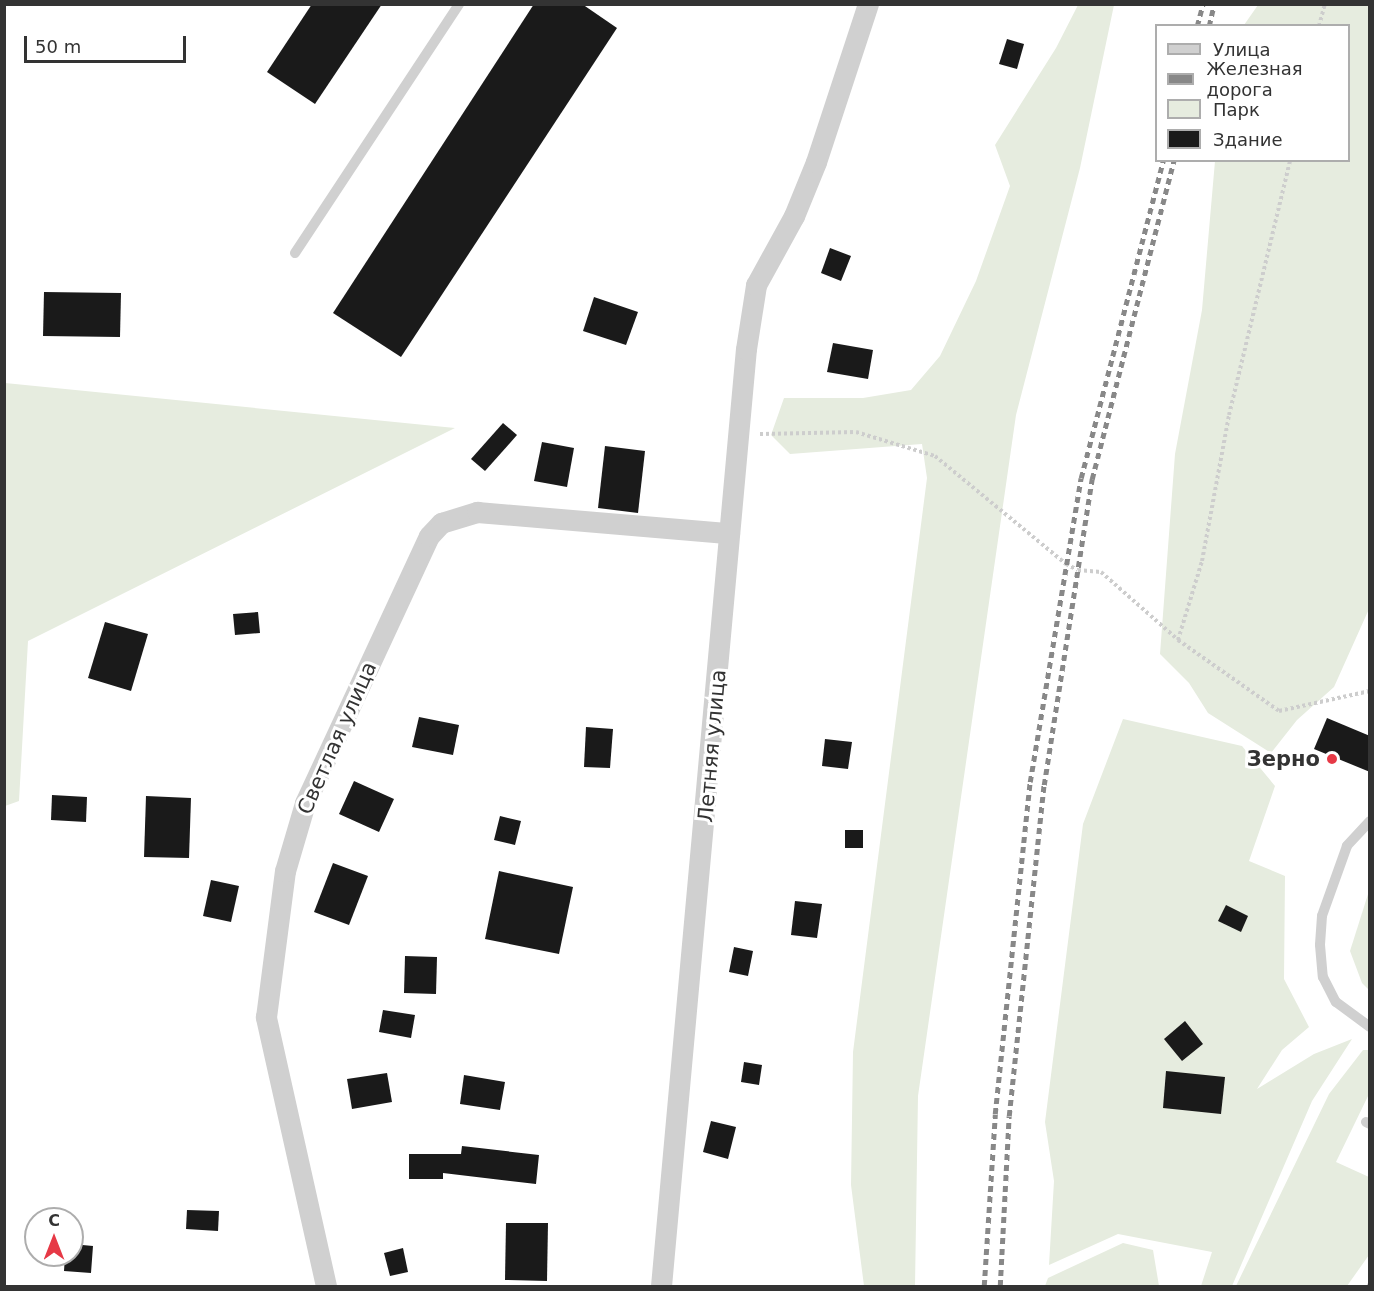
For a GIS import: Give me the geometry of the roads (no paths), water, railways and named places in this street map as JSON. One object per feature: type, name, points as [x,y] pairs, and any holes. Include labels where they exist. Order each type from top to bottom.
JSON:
[{"type":"street","name":"Летняя улица","points":[[661,1287],[738,435],[756,285],[794,216],[868,4]]},
{"type":"street","name":"Светлая улица","points":[[326,1287],[266,1017],[280,904],[285,871],[305,803],[429,536],[441,523],[477,512],[729,533]]},
{"type":"lane","points":[[295,253],[459,4]]},
{"type":"lane","points":[[1370,821],[1347,846],[1322,916],[1320,945],[1323,977],[1335,1002],[1370,1027]]},
{"type":"railway","points":[[1198,24],[1203,4]]},
{"type":"railway","points":[[1209,24],[1214,4]]},
{"type":"railway","points":[[984,1286],[995,1114],[1030,782],[1081,478],[1162,162]]},
{"type":"railway","points":[[1000,1286],[1009,1116],[1044,785],[1092,479],[1173,162]]},
{"type":"place","name":"Зерно","points":[[1332,759]]}]
